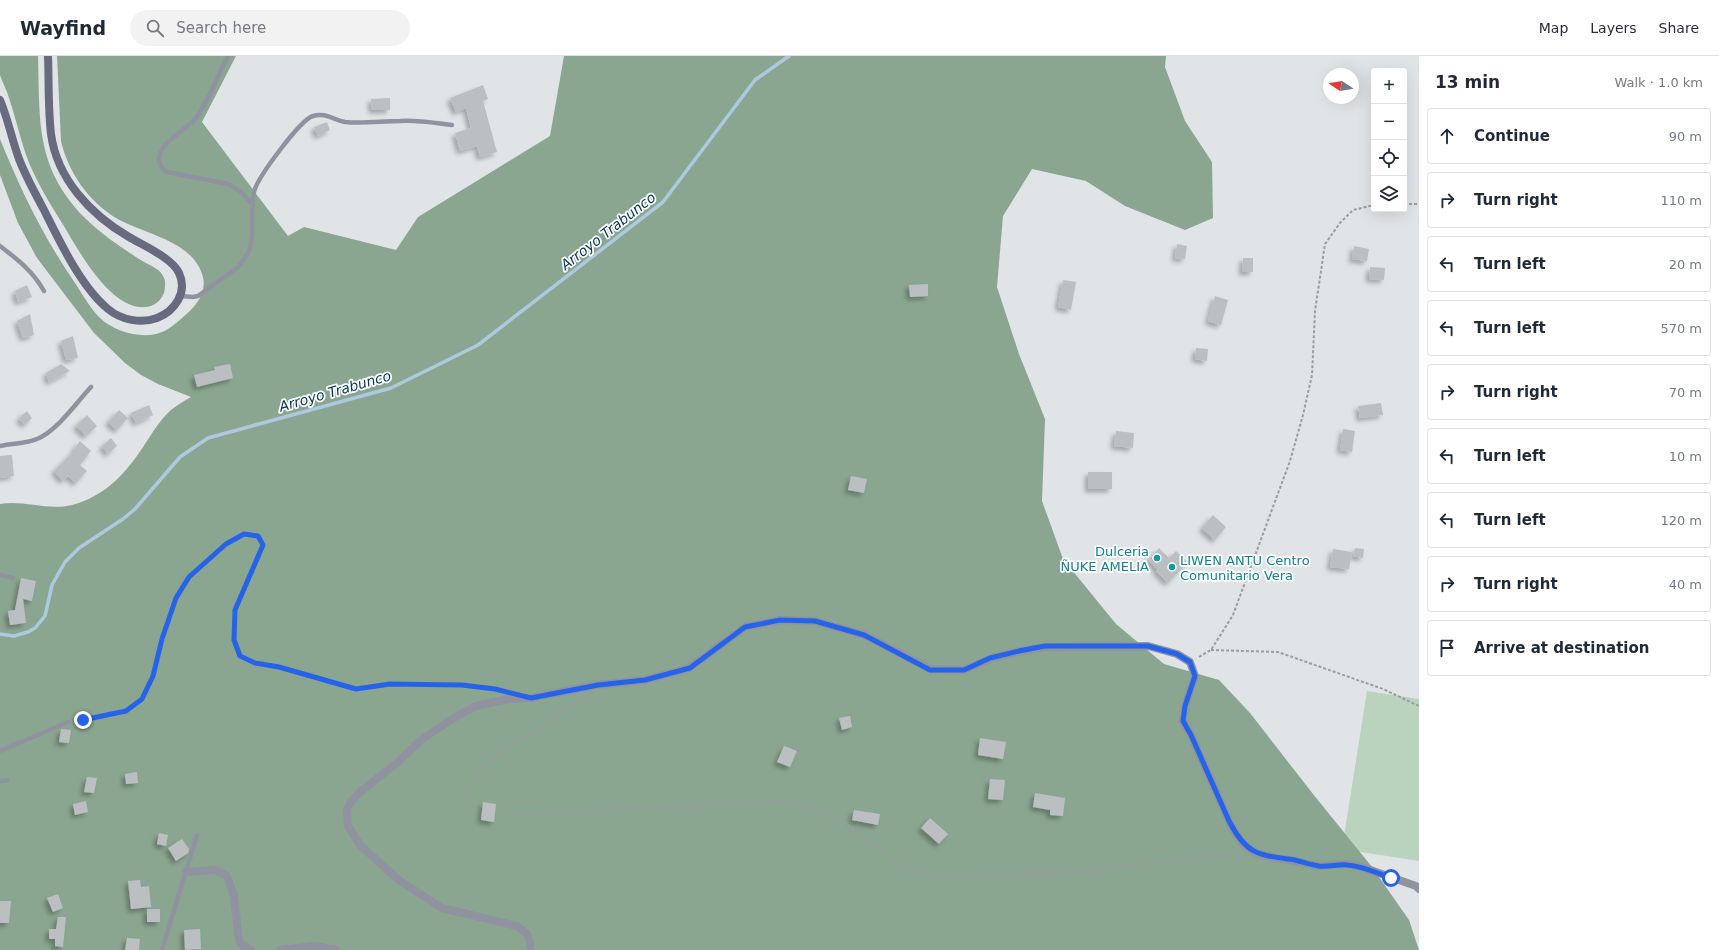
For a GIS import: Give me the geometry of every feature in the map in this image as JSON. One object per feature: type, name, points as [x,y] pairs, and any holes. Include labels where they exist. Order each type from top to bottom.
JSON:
[{"type":"street","points":[[0,100],[27,177],[86,284],[102,303],[111,311],[122,317],[139,321],[148,320],[164,315],[171,310],[180,296],[182,280],[174,265],[120,232],[105,220],[77,193],[65,174],[56,155],[51,133],[48,56]]},
{"type":"street","points":[[530,950],[530,941],[527,934],[517,926],[442,908],[400,881],[360,845],[348,826],[347,810],[351,802],[360,792],[398,762],[421,740],[452,719],[476,706],[508,699],[531,698],[598,685],[645,680],[690,668],[745,627],[780,620],[815,621],[864,635],[930,670],[964,670],[990,658],[1045,646],[1148,646],[1177,654],[1190,662],[1195,676],[1185,706],[1183,721],[1236,834],[1245,846],[1258,854],[1319,866],[1346,864],[1362,867],[1416,886],[1419,889]]},
{"type":"street","points":[[186,872],[216,870],[227,876],[234,896],[239,940],[241,944],[251,950]]},
{"type":"street","points":[[280,950],[315,946],[336,950]]},
{"type":"lane","points":[[228,56],[199,114],[190,124],[162,148],[159,159],[160,165],[167,172],[228,184],[240,192],[253,205]]},
{"type":"lane","points":[[180,296],[198,296],[244,261],[253,239],[254,191],[260,179],[300,125],[310,117],[320,114],[341,121],[417,121],[452,125]]},
{"type":"lane","points":[[0,246],[34,275],[44,291]]},
{"type":"lane","points":[[0,446],[36,440],[43,436],[57,424],[91,387]]},
{"type":"lane","points":[[0,576],[13,578]]},
{"type":"lane","points":[[0,751],[68,722]]},
{"type":"lane","points":[[0,781],[7,780]]},
{"type":"lane","points":[[162,950],[197,835]]},
{"type":"path","points":[[1407,204],[1419,204]]},
{"type":"path","points":[[1212,650],[1233,615],[1290,461],[1303,415],[1312,375],[1315,311],[1325,244],[1340,222],[1354,210],[1371,206]]},
{"type":"path","points":[[68,722],[126,711],[142,699],[153,676],[162,639],[176,598],[189,577],[226,544],[244,534],[258,536],[263,545],[235,610],[234,640],[240,656],[255,663],[279,667],[356,689],[390,684],[462,685],[502,691]]},
{"type":"path","points":[[1190,662],[1212,650],[1278,652],[1383,689],[1419,706]]},
{"type":"path","points":[[469,802],[467,792],[484,768],[502,751],[558,716],[598,685]]},
{"type":"path","points":[[518,814],[784,801],[810,807],[849,826],[909,870],[928,876],[1059,874],[1177,860],[1258,854]]},
{"type":"green space","points":[[0,56],[38,56],[39,102],[44,142],[49,161],[57,180],[69,199],[91,224],[116,244],[161,273],[164,277],[165,289],[161,299],[155,304],[137,307],[120,299],[96,276],[78,250],[44,194],[29,163],[8,95],[0,75]]},
{"type":"green space","points":[[57,56],[236,56],[202,122],[288,236],[304,227],[396,250],[418,217],[550,136],[564,56],[1166,56],[1165,67],[1185,121],[1212,162],[1213,218],[1185,230],[1125,206],[1086,181],[1032,169],[1003,216],[997,287],[1019,354],[1045,419],[1042,501],[1063,559],[1116,624],[1164,664],[1219,680],[1250,713],[1372,867],[1409,920],[1419,950],[0,950],[0,504],[18,503],[63,507],[95,496],[114,482],[131,464],[167,414],[176,406],[191,397],[158,384],[141,375],[125,363],[94,333],[37,258],[18,223],[0,175],[0,139],[25,196],[54,251],[91,307],[106,323],[121,331],[138,335],[162,332],[175,324],[195,305],[201,295],[204,284],[198,265],[189,255],[167,240],[116,218],[97,204],[74,175],[64,153],[61,141]]},
{"type":"green space","points":[[1367,691],[1419,699],[1419,861],[1342,849]]},
{"type":"building","points":[[483,85],[488,99],[483,101],[497,152],[480,157],[477,146],[460,151],[455,133],[471,128],[466,108],[456,112],[450,98]]},
{"type":"building","points":[[390,98],[390,110],[372,110],[371,99]]},
{"type":"building","points":[[327,122],[330,130],[318,136],[314,127]]},
{"type":"building","points":[[1177,244],[1187,246],[1185,259],[1175,258]]},
{"type":"building","points":[[1354,246],[1369,249],[1367,261],[1352,259]]},
{"type":"building","points":[[1243,258],[1253,258],[1253,272],[1242,272]]},
{"type":"building","points":[[1370,267],[1385,268],[1384,280],[1369,279]]},
{"type":"building","points":[[1063,280],[1076,282],[1071,310],[1058,307]]},
{"type":"building","points":[[928,284],[928,296],[910,297],[909,285]]},
{"type":"building","points":[[27,285],[32,297],[18,302],[15,291]]},
{"type":"building","points":[[1215,296],[1228,300],[1221,325],[1208,321]]},
{"type":"building","points":[[30,314],[34,335],[23,338],[17,321]]},
{"type":"building","points":[[73,336],[78,358],[66,360],[61,341]]},
{"type":"building","points":[[1196,348],[1208,349],[1207,361],[1195,359]]},
{"type":"building","points":[[61,364],[70,371],[49,382],[46,373]]},
{"type":"building","points":[[230,364],[233,378],[197,387],[194,375],[215,370],[214,367]]},
{"type":"building","points":[[1381,403],[1383,415],[1360,418],[1358,406]]},
{"type":"building","points":[[149,405],[153,415],[136,423],[131,413]]},
{"type":"building","points":[[119,410],[128,418],[117,430],[108,422]]},
{"type":"building","points":[[27,411],[32,418],[25,425],[19,418]]},
{"type":"building","points":[[87,415],[97,426],[86,436],[76,426]]},
{"type":"building","points":[[1343,429],[1355,431],[1352,452],[1340,450]]},
{"type":"building","points":[[1116,431],[1134,433],[1133,448],[1114,446]]},
{"type":"building","points":[[111,438],[117,446],[108,454],[102,446]]},
{"type":"building","points":[[80,441],[91,451],[80,465],[87,471],[76,483],[68,476],[63,481],[54,471],[75,450],[74,449]]},
{"type":"building","points":[[12,455],[14,476],[0,478],[0,456]]},
{"type":"building","points":[[1088,472],[1112,472],[1112,489],[1088,489]]},
{"type":"building","points":[[851,476],[867,479],[864,493],[848,490]]},
{"type":"building","points":[[1213,515],[1226,527],[1215,540],[1202,528]]},
{"type":"building","name":"LIWEN ANTU Centro Comunitario Vera","points":[[1159,548],[1169,558],[1176,551],[1188,562],[1168,583],[1148,560]]},
{"type":"building","points":[[1355,548],[1364,549],[1363,558],[1353,556]]},
{"type":"building","points":[[1333,549],[1352,552],[1349,569],[1330,567]]},
{"type":"building","points":[[21,578],[36,581],[32,601],[23,599],[26,623],[10,625],[8,611],[15,610]]},
{"type":"building","points":[[850,716],[852,727],[842,730],[839,718]]},
{"type":"building","points":[[61,729],[71,730],[69,743],[59,742]]},
{"type":"building","points":[[980,738],[1006,742],[1003,759],[978,755]]},
{"type":"building","points":[[784,746],[797,751],[790,767],[777,762]]},
{"type":"building","points":[[137,772],[138,783],[126,784],[125,774]]},
{"type":"building","points":[[87,777],[97,778],[94,793],[84,792]]},
{"type":"building","points":[[990,779],[1005,780],[1003,800],[988,799]]},
{"type":"building","points":[[1035,793],[1065,798],[1063,816],[1050,815],[1050,810],[1033,807]]},
{"type":"building","points":[[86,801],[88,812],[75,815],[73,804]]},
{"type":"building","points":[[483,802],[496,804],[494,822],[481,820]]},
{"type":"building","points":[[854,810],[880,814],[878,825],[852,820]]},
{"type":"building","points":[[930,818],[948,834],[939,844],[921,828]]},
{"type":"building","points":[[159,833],[168,835],[166,846],[157,844]]},
{"type":"building","points":[[182,839],[189,849],[188,853],[176,861],[168,848]]},
{"type":"building","points":[[140,880],[141,887],[149,886],[151,907],[131,909],[128,881]]},
{"type":"building","points":[[58,894],[63,908],[53,912],[47,898]]},
{"type":"building","points":[[0,901],[11,901],[9,923],[0,923]]},
{"type":"building","points":[[147,909],[160,909],[160,922],[147,922]]},
{"type":"building","points":[[58,917],[66,917],[63,947],[55,946],[55,939],[49,939],[49,929],[56,929]]},
{"type":"building","points":[[200,929],[201,949],[185,950],[184,930]]},
{"type":"building","points":[[127,938],[140,939],[139,950],[125,950]]},
{"type":"waterway","name":"Arroyo Trabunco","points":[[0,634],[14,636],[28,632],[35,628],[45,616],[52,585],[65,562],[79,548],[123,519],[135,509],[180,457],[208,438],[391,388],[478,345],[663,202],[755,80],[789,56]]},
{"type":"place","name":"Dulceria ÑUKE AMELIA","points":[[1157,558]]},
{"type":"place","name":"LIWEN ANTU Centro Comunitario Vera","points":[[1172,567]]},
{"type":"route","points":[[83,720],[126,711],[142,699],[153,676],[162,639],[176,598],[189,577],[226,544],[244,534],[258,536],[263,545],[235,610],[234,640],[240,656],[255,663],[279,667],[356,689],[390,684],[462,685],[495,689],[531,698],[598,685],[645,680],[690,668],[745,627],[780,620],[815,621],[864,635],[930,670],[964,670],[990,658],[1045,646],[1148,646],[1177,654],[1190,662],[1195,676],[1185,706],[1183,721],[1191,735],[1229,821],[1245,846],[1263,856],[1298,861],[1319,866],[1346,864],[1362,867],[1391,878]]}]
